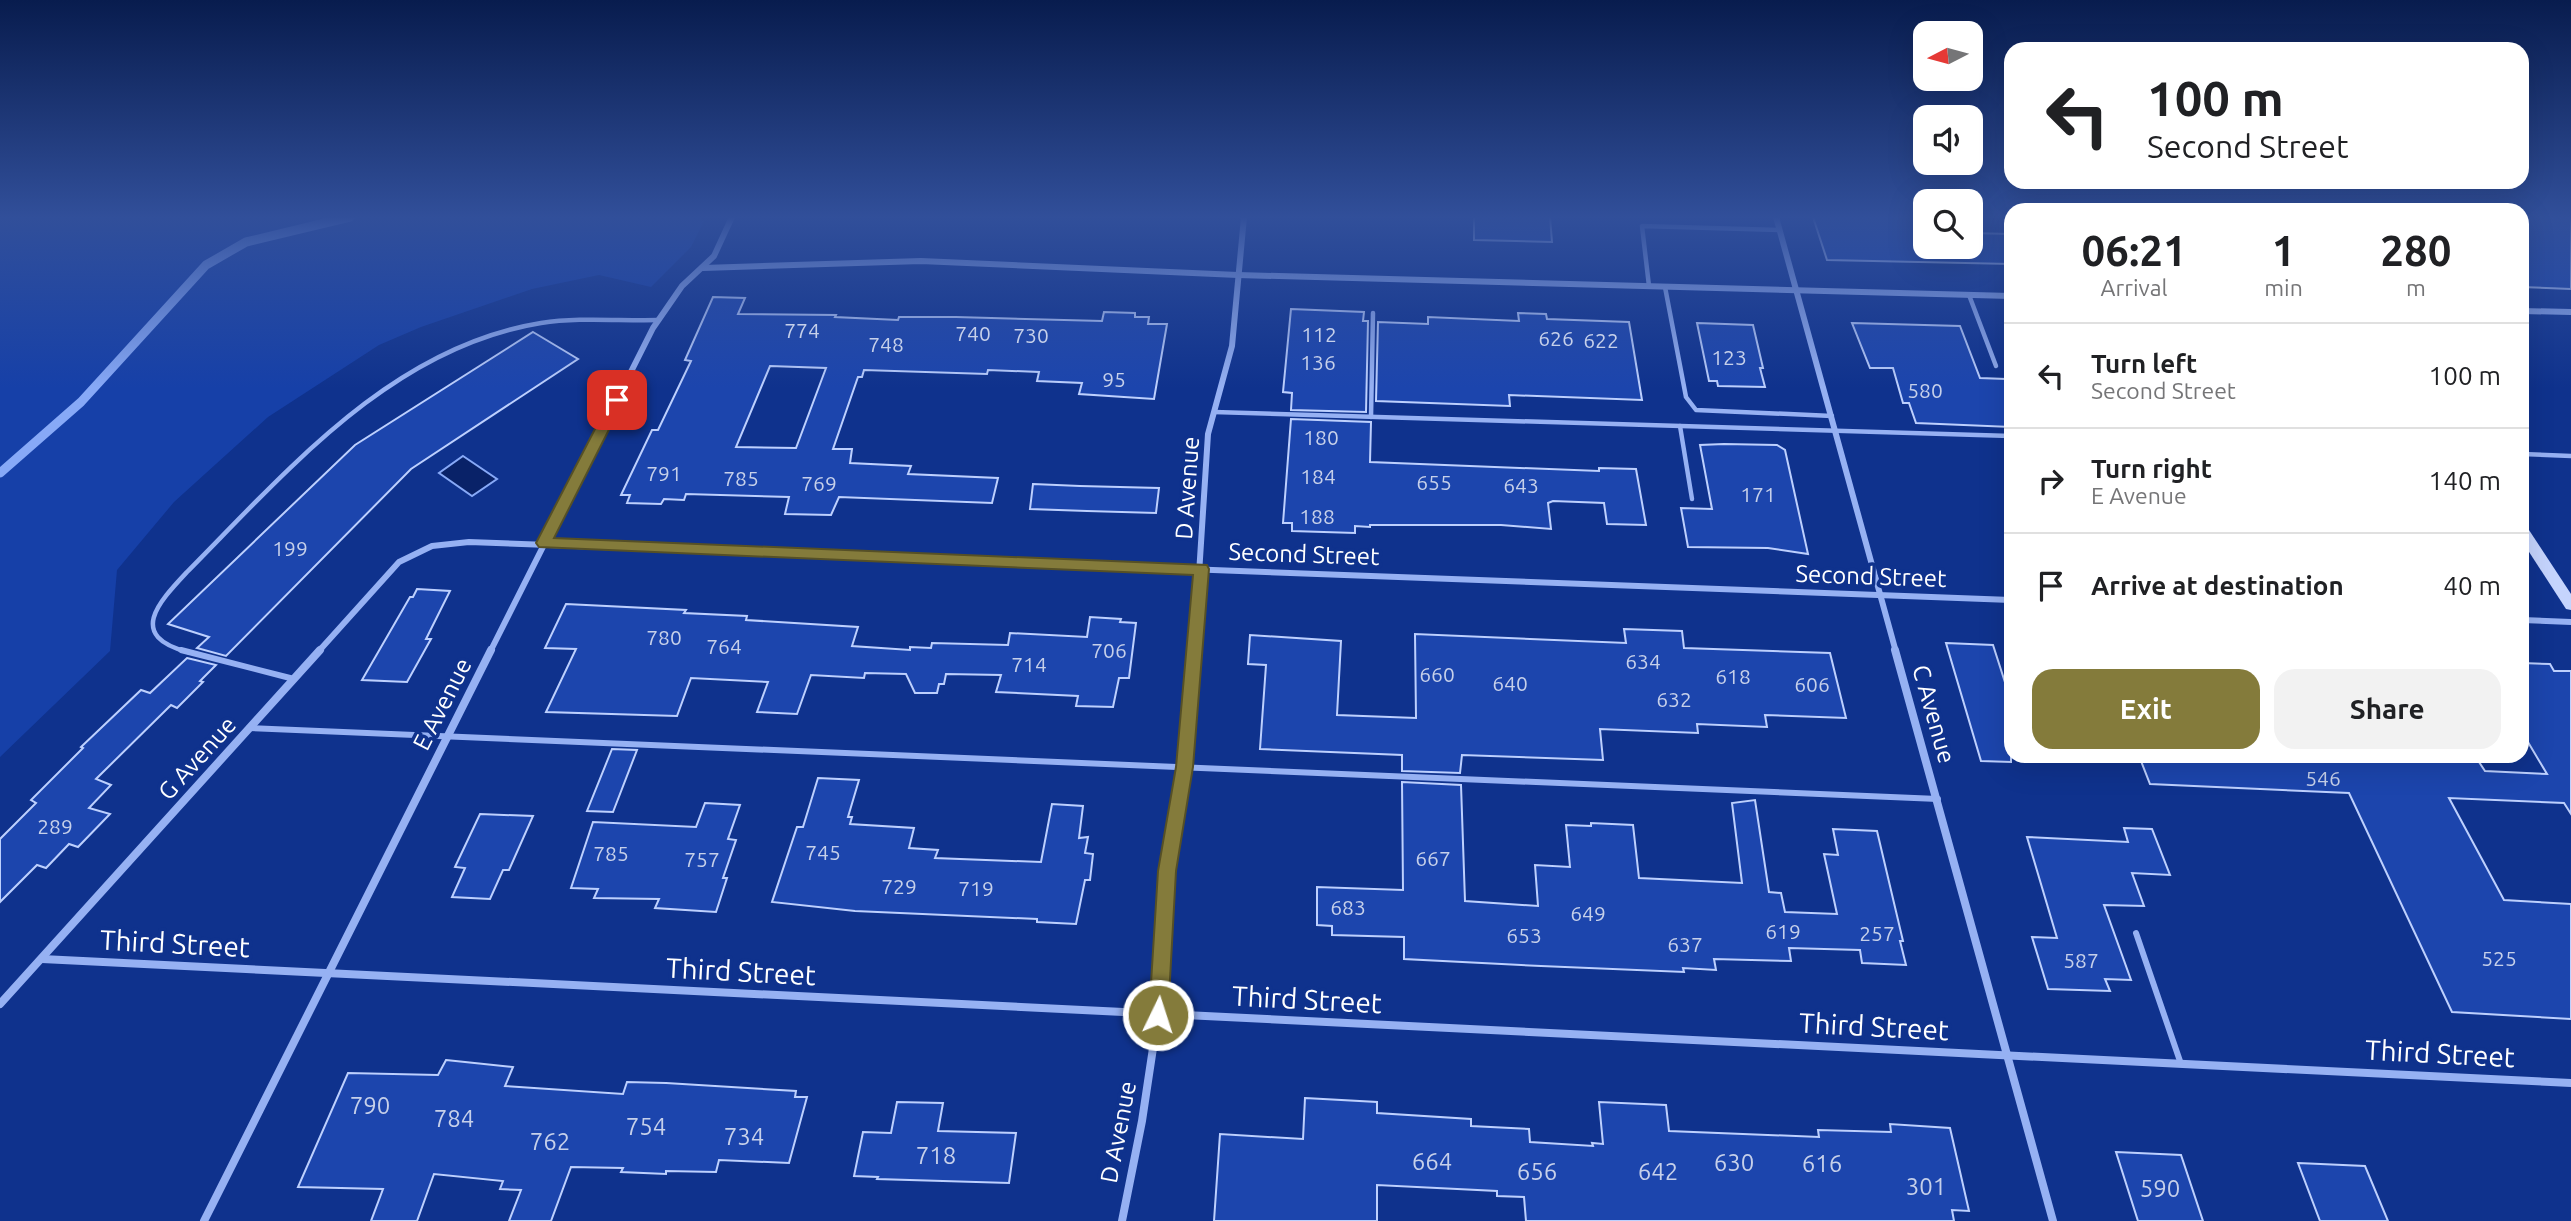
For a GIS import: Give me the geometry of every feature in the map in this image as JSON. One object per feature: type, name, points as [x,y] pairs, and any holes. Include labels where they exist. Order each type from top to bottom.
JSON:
[{"type":"street","name":"E Avenue","points":[[204,1221],[658,320],[682,286],[696,274]]},
{"type":"street","points":[[1214,274],[2004,296]]},
{"type":"street","name":"C Avenue","points":[[1792,274],[2053,1221]]},
{"type":"street","name":"D Avenue","points":[[1122,1221],[1142,1121],[1158,1015],[1167,871],[1185,767],[1201,569],[1205,461],[1214,412],[1232,346],[1237,275]]},
{"type":"street","points":[[2529,311],[2571,312]]},
{"type":"street","points":[[2529,542],[2571,605]]},
{"type":"street","name":"Second Street","points":[[429,547],[457,543],[544,543],[2004,600]]},
{"type":"street","name":"G Avenue","points":[[0,1004],[399,562],[429,547]]},
{"type":"street","points":[[2529,620],[2571,622]]},
{"type":"street","name":"Third Street","points":[[42,959],[2571,1083]]},
{"type":"lane","points":[[1648,274],[1649,286]]},
{"type":"lane","points":[[1665,287],[1686,397],[1696,410],[1832,416]]},
{"type":"lane","points":[[1969,295],[1996,366]]},
{"type":"lane","points":[[1371,417],[1373,313]]},
{"type":"lane","points":[[294,679],[177,649],[158,640],[152,631],[154,613],[192,568],[317,441],[405,375],[450,351],[540,323],[658,320]]},
{"type":"lane","points":[[1214,412],[2004,436]]},
{"type":"lane","points":[[1679,425],[1692,499]]},
{"type":"lane","points":[[2529,454],[2571,456]]},
{"type":"lane","points":[[249,729],[449,735],[1938,799]]},
{"type":"lane","points":[[2136,933],[2181,1064]]},
{"type":"shaded area","points":[[0,274],[664,274],[651,287],[599,275],[532,289],[421,327],[379,345],[268,417],[174,502],[117,570],[110,651],[0,757]]},
{"type":"shaded area","points":[[463,456],[497,479],[472,496],[439,473]]},
{"type":"building","points":[[2529,274],[2571,274],[2571,289],[2529,287]]},
{"type":"building","points":[[713,297],[745,298],[738,314],[836,315],[835,317],[898,320],[899,317],[956,317],[1102,321],[1104,312],[1135,313],[1135,317],[1149,317],[1148,324],[1167,324],[1154,399],[1079,394],[1082,383],[1037,381],[1039,372],[988,370],[987,374],[864,370],[862,377],[858,377],[833,449],[852,449],[850,463],[911,466],[908,474],[998,478],[992,503],[839,497],[831,515],[785,514],[789,497],[686,494],[684,500],[664,499],[661,504],[627,503],[630,495],[621,495],[652,430],[658,430],[691,361],[685,360]],"holes":[[[770,366],[826,368],[796,448],[736,447]]]},
{"type":"building","points":[[1291,309],[1364,312],[1363,321],[1368,321],[1366,412],[1291,410],[1292,393],[1283,392]]},
{"type":"building","points":[[1518,313],[1546,314],[1547,319],[1629,322],[1642,400],[1509,395],[1510,406],[1376,401],[1378,322],[1428,324],[1428,317],[1519,321]]},
{"type":"building","points":[[1697,323],[1753,325],[1765,387],[1718,386],[1717,381],[1709,381]]},
{"type":"building","points":[[1852,323],[1960,326],[1980,378],[2004,379],[2004,427],[1916,423],[1909,403],[1903,403],[1893,368],[1870,368]]},
{"type":"building","points":[[533,332],[578,359],[411,469],[226,656],[197,648],[209,637],[168,624],[355,445]]},
{"type":"building","points":[[1291,419],[1371,422],[1370,462],[1599,471],[1599,468],[1636,469],[1646,525],[1607,524],[1604,503],[1553,501],[1548,503],[1551,529],[1501,525],[1370,525],[1355,526],[1355,533],[1292,531],[1292,523],[1283,523]]},
{"type":"building","points":[[1700,445],[1777,445],[1785,450],[1808,554],[1768,548],[1688,547],[1681,508],[1712,509]]},
{"type":"building","points":[[1033,484],[1159,488],[1156,513],[1030,509]]},
{"type":"building","points":[[417,589],[450,591],[426,639],[431,639],[407,682],[362,680],[410,597],[413,597]]},
{"type":"building","points":[[566,604],[686,610],[684,613],[747,616],[746,620],[858,627],[852,646],[910,650],[910,647],[931,648],[932,643],[1008,645],[1010,633],[1087,637],[1090,617],[1136,623],[1129,678],[1119,678],[1113,707],[1076,706],[1078,696],[996,692],[1001,675],[946,674],[944,684],[939,684],[937,693],[915,693],[906,674],[865,673],[864,678],[811,675],[797,714],[757,712],[768,682],[691,678],[677,716],[546,712],[576,649],[545,648]]},
{"type":"building","points":[[1624,629],[1682,631],[1684,648],[1830,653],[1846,718],[1765,715],[1767,727],[1697,724],[1698,733],[1600,729],[1603,760],[1462,755],[1460,773],[1402,771],[1402,755],[1260,749],[1266,665],[1248,664],[1250,635],[1341,641],[1337,715],[1416,718],[1415,634],[1626,643]]},
{"type":"building","points":[[1946,643],[1993,645],[2004,679],[2004,762],[1981,761]]},
{"type":"building","points":[[187,658],[216,665],[177,708],[171,705],[96,779],[111,785],[89,808],[110,814],[78,847],[69,844],[46,868],[37,865],[0,902],[0,839],[36,803],[31,800],[83,748],[81,747],[141,690],[150,693]]},
{"type":"building","points":[[2529,663],[2550,664],[2554,671],[2571,671],[2571,814],[2564,803],[2449,798],[2504,900],[2571,904],[2571,1019],[2452,1012],[2349,793],[2150,784],[2142,763],[2480,763],[2485,771],[2547,774],[2529,744]]},
{"type":"building","points":[[612,749],[637,750],[613,812],[587,811]]},
{"type":"building","points":[[818,778],[859,780],[848,817],[852,817],[850,824],[914,828],[909,848],[938,850],[935,858],[1041,862],[1052,804],[1083,806],[1079,838],[1088,837],[1085,853],[1093,854],[1090,880],[1085,880],[1076,924],[1037,922],[1037,919],[855,911],[772,902],[797,827],[803,827]]},
{"type":"building","points":[[1402,782],[1461,785],[1465,901],[1538,906],[1535,865],[1570,867],[1566,825],[1591,826],[1591,823],[1633,825],[1639,878],[1742,883],[1732,803],[1755,800],[1769,892],[1781,893],[1785,912],[1837,914],[1824,854],[1838,855],[1833,829],[1877,831],[1903,941],[1900,941],[1906,965],[1862,963],[1860,950],[1789,948],[1791,961],[1714,959],[1716,970],[1683,968],[1684,972],[1404,959],[1404,937],[1332,935],[1332,926],[1317,925],[1317,887],[1403,890]]},
{"type":"building","points":[[705,803],[740,805],[728,839],[736,840],[723,878],[727,878],[716,912],[655,908],[659,899],[594,898],[598,889],[571,888],[593,822],[696,827]]},
{"type":"building","points":[[480,814],[533,816],[509,870],[503,870],[490,899],[452,897],[465,868],[455,867]]},
{"type":"building","points":[[2124,828],[2152,829],[2170,875],[2132,873],[2144,906],[2104,905],[2131,980],[2105,979],[2110,991],[2048,989],[2032,937],[2057,938],[2027,837],[2128,842]]},
{"type":"building","points":[[446,1060],[513,1067],[505,1086],[623,1094],[627,1082],[666,1083],[796,1091],[795,1097],[807,1097],[789,1163],[719,1160],[716,1172],[666,1171],[666,1174],[621,1172],[623,1168],[571,1167],[551,1221],[509,1221],[521,1190],[500,1189],[503,1181],[434,1174],[417,1221],[371,1221],[383,1189],[298,1187],[348,1073],[438,1075]]},
{"type":"building","points":[[1305,1098],[1377,1102],[1377,1113],[1471,1119],[1471,1126],[1529,1129],[1530,1142],[1593,1146],[1592,1143],[1603,1144],[1599,1102],[1666,1105],[1669,1131],[1819,1137],[1818,1130],[1891,1132],[1890,1124],[1950,1128],[1969,1211],[1952,1210],[1954,1221],[1526,1221],[1524,1197],[1497,1196],[1497,1191],[1377,1185],[1377,1221],[1214,1221],[1220,1134],[1303,1139]]},
{"type":"building","points":[[897,1102],[943,1103],[938,1131],[1016,1133],[1009,1183],[854,1176],[863,1132],[891,1133]]},
{"type":"building","points":[[2116,1152],[2181,1155],[2203,1221],[2138,1221]]},
{"type":"building","points":[[2298,1163],[2365,1166],[2388,1221],[2320,1221]]},
{"type":"waterway","points":[[0,473],[81,402],[198,274]]},
{"type":"route","points":[[617,400],[544,543],[1201,569],[1193,639],[1185,767],[1167,871],[1158,1015]]}]
